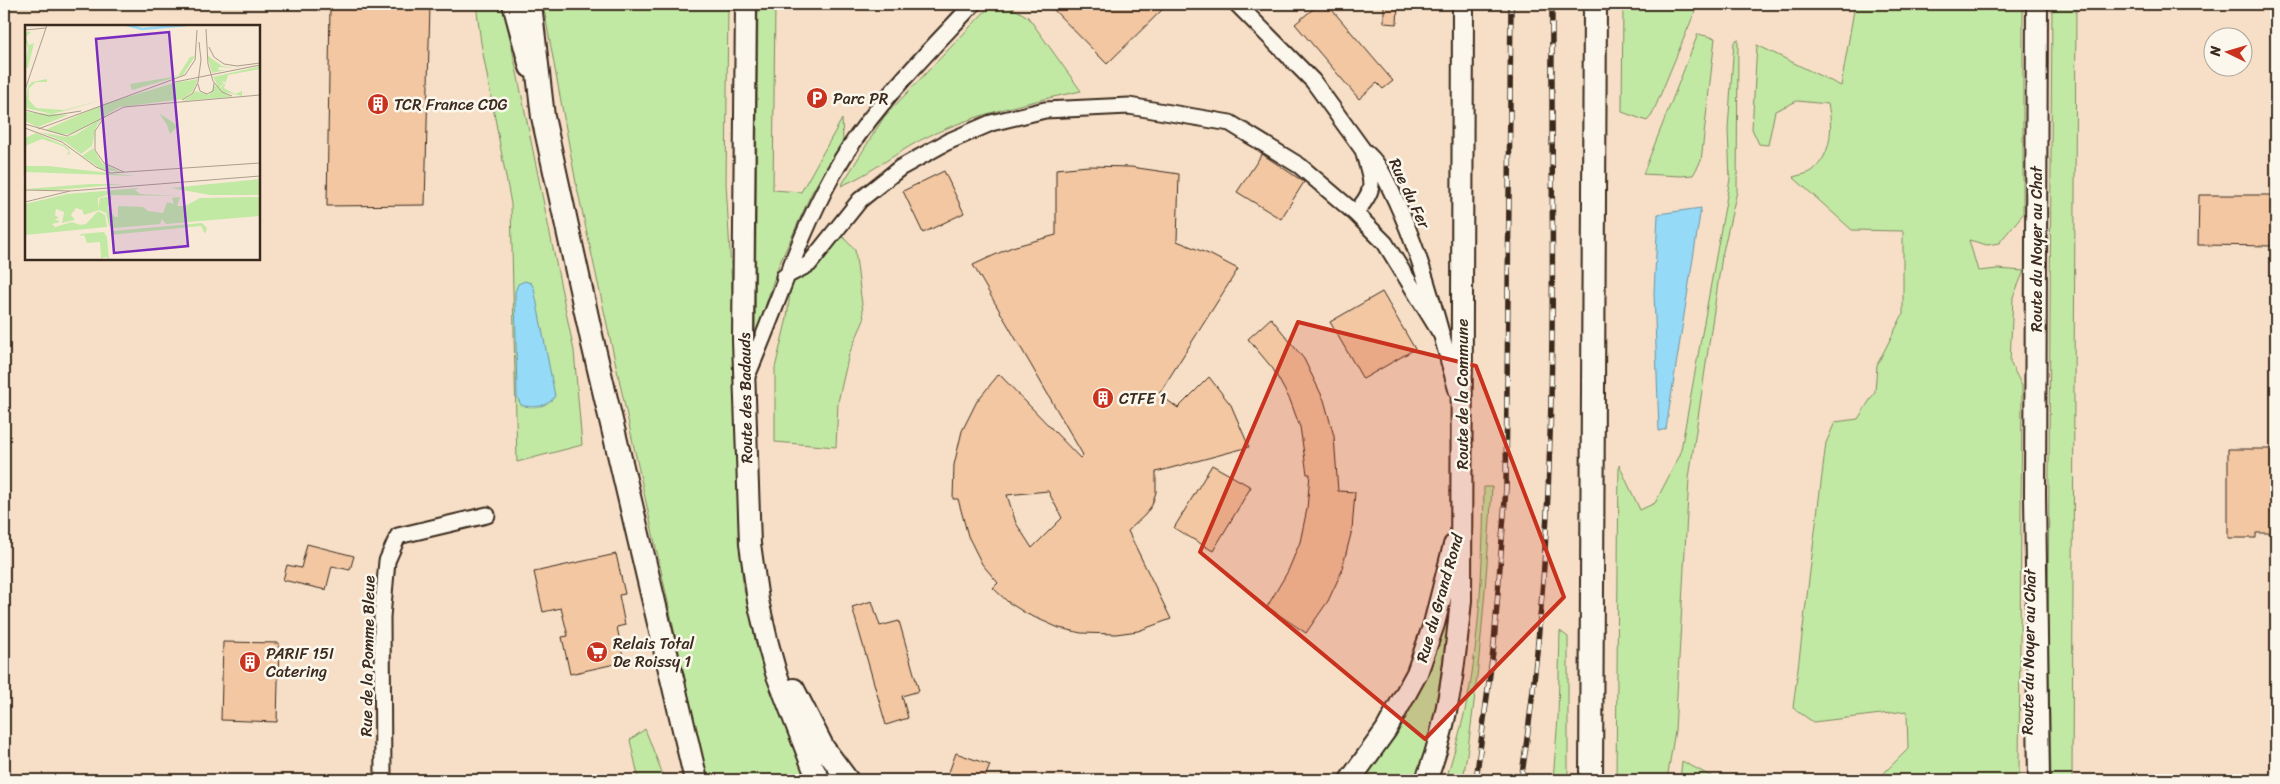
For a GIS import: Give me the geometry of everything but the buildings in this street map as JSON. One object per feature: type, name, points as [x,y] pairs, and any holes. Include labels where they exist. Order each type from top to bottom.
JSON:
[{"type":"main road","points":[[513,4],[543,117],[593,344],[696,780]]},
{"type":"main road","points":[[530,4],[543,117]]},
{"type":"main road","name":"Route des Badauds","points":[[746,4],[745,380],[750,544],[758,601],[776,673],[813,768],[820,780]]},
{"type":"main road","name":"Route de la Commune","points":[[1426,780],[1438,751],[1453,678],[1462,600],[1463,4]]},
{"type":"main road","points":[[1591,780],[1595,4]]},
{"type":"main road","name":"Route du Noyer au Chat","points":[[2038,4],[2035,494],[2039,780]]},
{"type":"main road","name":"Route du Noyer au Chat","points":[[2027,780],[2028,578],[2035,494]]},
{"type":"main road","name":"Rue du Grand Rond","points":[[1350,780],[1386,730],[1417,673],[1434,624],[1462,517]]},
{"type":"main road","points":[[768,644],[824,748],[848,780]]},
{"type":"street","points":[[745,380],[765,334],[784,277],[804,228],[833,174],[873,113],[973,4]]},
{"type":"street","name":"Rue du Fer","points":[[1237,4],[1313,81],[1363,150],[1374,158],[1381,170],[1408,227],[1425,274],[1462,412]]},
{"type":"street","points":[[784,277],[808,264],[860,200],[900,168],[947,142],[991,123],[1045,110],[1128,106],[1230,123],[1300,166],[1355,213],[1384,243],[1441,334]]},
{"type":"street","points":[[1355,213],[1369,197],[1372,184],[1363,150]]},
{"type":"street","name":"Rue de la Pomme Bleue","points":[[383,780],[382,617],[387,562],[398,536],[487,515]]},
{"type":"highlighted area","points":[[1298,322],[1476,366],[1564,597],[1425,739],[1200,552]]},
{"type":"shaded area","points":[[4,4],[2276,4],[2276,780],[4,780]]},
{"type":"green space","points":[[476,4],[502,4],[505,14],[574,351],[582,445],[517,462],[511,204],[481,43]]},
{"type":"green space","points":[[543,4],[728,4],[726,183],[732,288],[739,532],[743,586],[767,677],[810,780],[707,780],[576,183]]},
{"type":"green space","points":[[758,4],[775,4],[773,190],[801,192],[842,119],[843,140],[812,192],[778,267],[755,338]]},
{"type":"green space","points":[[992,4],[1006,4],[1028,17],[1081,91],[1005,109],[949,127],[909,147],[865,174],[841,186],[884,117]]},
{"type":"green space","points":[[1623,4],[1693,4],[1696,9],[1652,115],[1647,121],[1622,112]]},
{"type":"green space","points":[[1855,4],[2023,4],[2023,214],[1999,243],[1987,245],[1969,240],[1978,271],[1998,269],[2024,271],[2013,297],[2010,362],[2022,386],[2019,773],[2017,780],[1877,780],[1908,749],[1907,711],[1813,722],[1793,708],[1826,443],[1835,422],[1858,419],[1875,392],[1877,365],[1903,314],[1903,231],[1852,230],[1793,177],[1812,171],[1824,157],[1830,131],[1828,104],[1797,101],[1775,111],[1768,145],[1759,144],[1752,129],[1757,45],[1841,86]]},
{"type":"green space","points":[[2052,4],[2076,4],[2072,780],[2051,779],[2048,622]]},
{"type":"green space","points":[[1698,34],[1715,38],[1701,161],[1693,175],[1643,174]]},
{"type":"green space","points":[[1738,39],[1737,191],[1722,256],[1689,478],[1675,730],[1667,780],[1616,780],[1619,465],[1640,510],[1655,503],[1680,455],[1730,179],[1728,129],[1734,42]]},
{"type":"green space","points":[[842,236],[855,250],[864,320],[849,354],[838,402],[836,447],[775,442],[775,368],[787,318],[791,284],[811,272]]},
{"type":"green space","points":[[1484,487],[1492,487],[1478,671],[1463,780],[1446,780],[1467,700],[1478,627]]},
{"type":"green space","points":[[1450,612],[1431,737],[1417,780],[1363,780],[1417,691],[1444,616]]},
{"type":"green space","points":[[1560,631],[1568,637],[1568,780],[1553,780],[1558,718]]},
{"type":"green space","points":[[645,729],[665,780],[639,780],[630,740]]},
{"type":"green space","points":[[1682,761],[1718,780],[1680,780]]},
{"type":"water","points":[[1701,208],[1666,429],[1659,431],[1654,292],[1658,214]]},
{"type":"water","points":[[525,281],[531,283],[534,288],[555,396],[548,403],[535,407],[521,405],[517,397],[515,292],[518,284]]},
{"type":"railway","points":[[1476,780],[1494,644],[1506,488],[1511,4]]},
{"type":"railway","points":[[1521,780],[1534,684],[1543,587],[1548,490],[1552,295],[1552,4]]},
{"type":"place","name":"Parc PR","points":[[817,98]]},
{"type":"place","name":"TCR France CDG","points":[[378,104]]},
{"type":"place","name":"CTFE 1","points":[[1103,398]]},
{"type":"place","name":"Relais Total De Roissy 1","points":[[597,652]]},
{"type":"place","name":"PARIF 15I Catering","points":[[250,662]]}]
